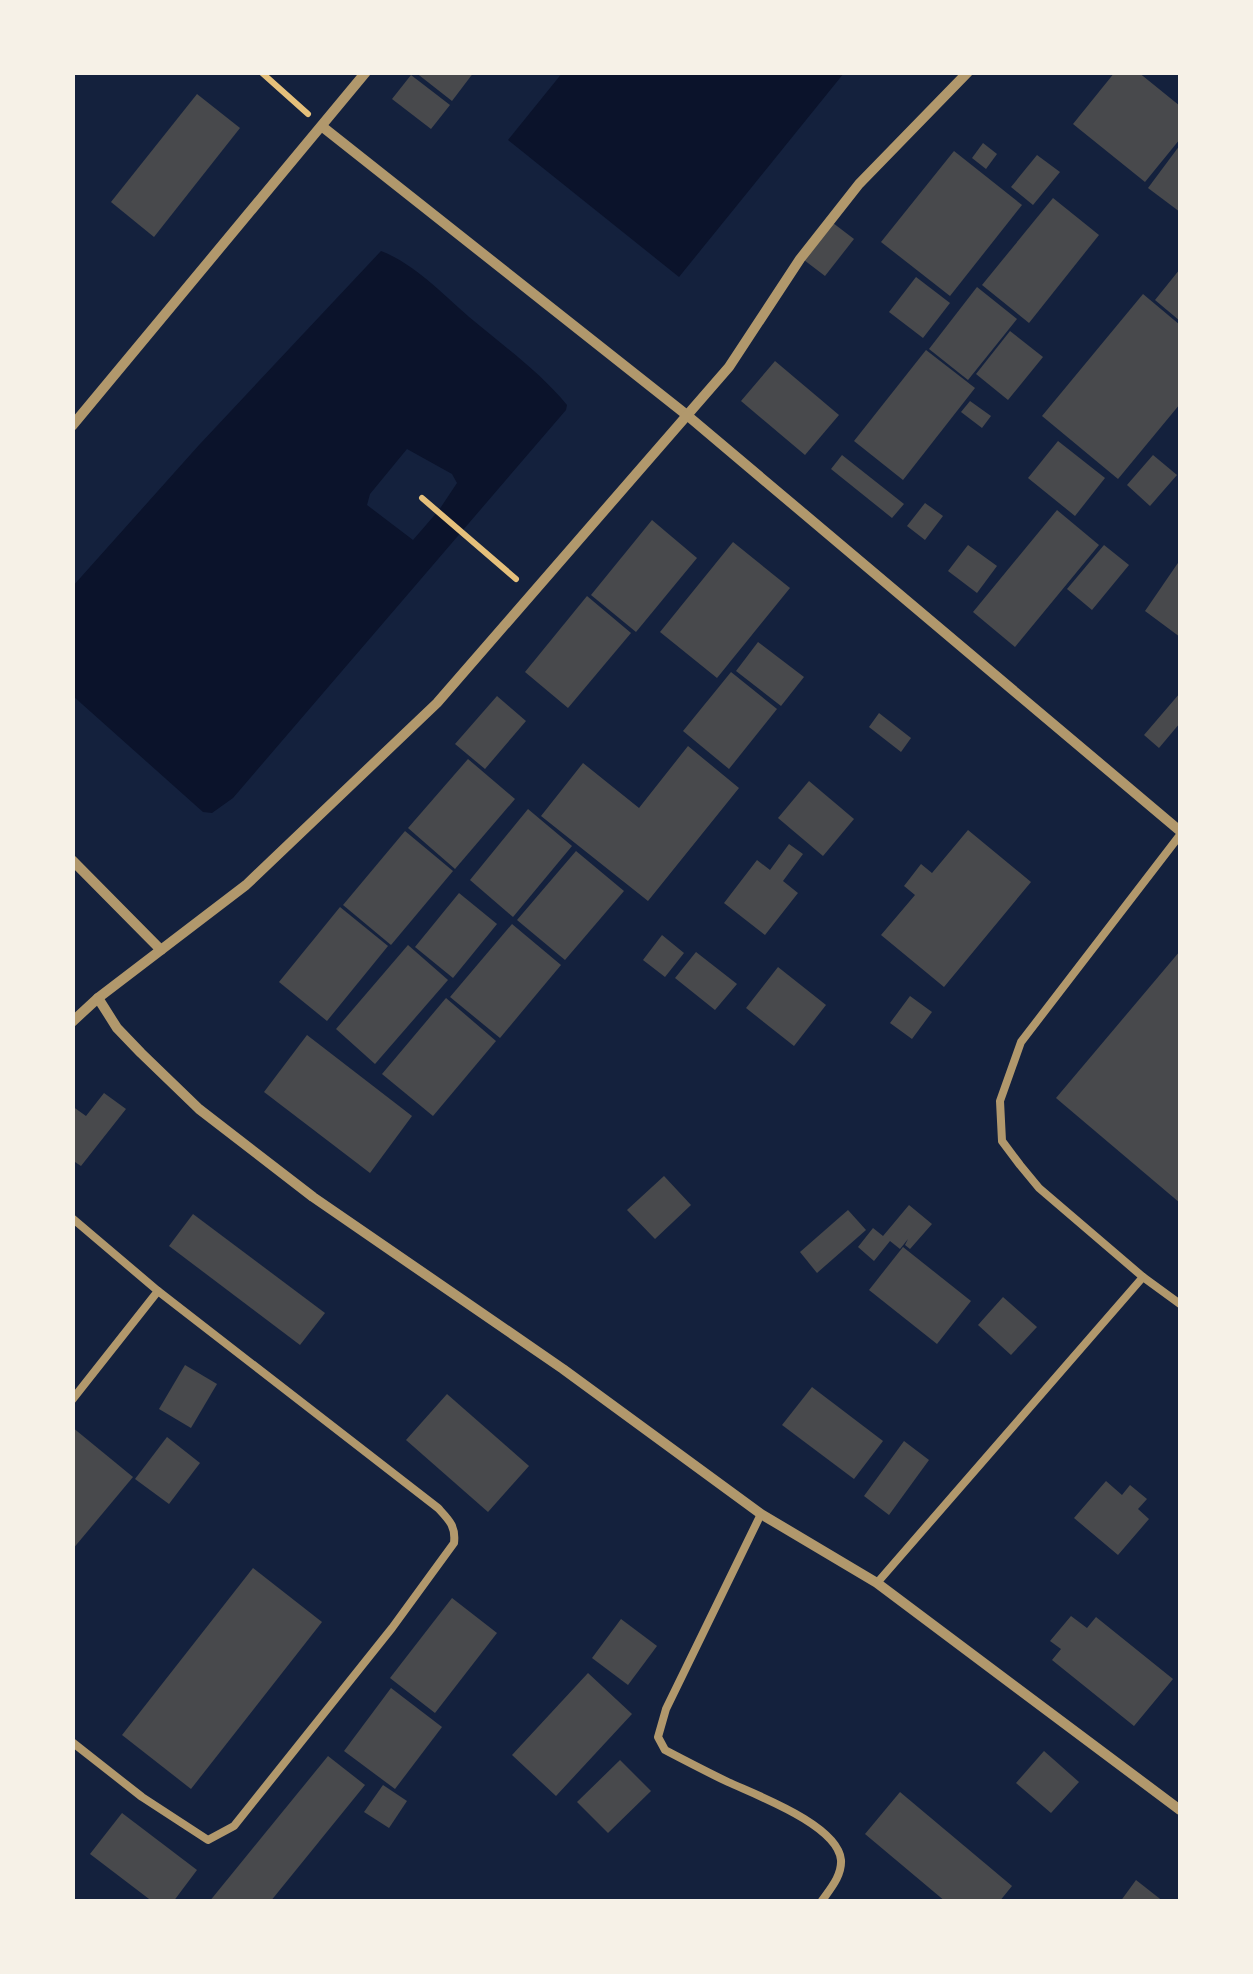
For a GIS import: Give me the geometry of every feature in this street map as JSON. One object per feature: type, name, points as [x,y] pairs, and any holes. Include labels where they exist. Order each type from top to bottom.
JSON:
[{"type":"street","points":[[72,426],[324,128],[366,72]]},
{"type":"street","points":[[72,1022],[246,885],[437,702],[729,367],[800,259],[859,184],[968,72]]},
{"type":"street","points":[[324,128],[688,416],[1180,833]]},
{"type":"street","points":[[72,860],[161,950]]},
{"type":"street","points":[[98,998],[117,1028],[198,1109],[313,1197],[564,1369],[761,1514],[877,1583],[1180,1810]]},
{"type":"lane","points":[[1180,833],[1020,1042],[1000,1101],[1002,1141],[1039,1188],[1180,1304]]},
{"type":"lane","points":[[72,1218],[158,1292],[438,1508],[453,1523],[454,1543],[261,1796],[234,1826],[208,1840],[142,1797],[72,1742]]},
{"type":"lane","points":[[877,1583],[1143,1276]]},
{"type":"lane","points":[[72,1400],[158,1292]]},
{"type":"lane","points":[[761,1514],[674,1692],[658,1738],[665,1750],[796,1812],[821,1831],[839,1851],[841,1859],[837,1878],[821,1902]]},
{"type":"path","points":[[260,72],[324,128]]},
{"type":"path","points":[[422,498],[532,593]]},
{"type":"water","points":[[563,72],[844,73],[679,277],[508,140]]},
{"type":"water","points":[[381,251],[430,282],[534,371],[567,405],[233,798],[212,813],[203,812],[73,696],[73,586]],"holes":[[[407,449],[452,474],[457,483],[413,540],[367,505],[370,494]]]},
{"type":"building","points":[[415,72],[474,72],[452,101]]},
{"type":"building","points":[[1115,72],[1138,72],[1180,106],[1180,139],[1145,182],[1073,124]]},
{"type":"building","points":[[411,75],[450,105],[431,129],[392,99]]},
{"type":"building","points":[[197,94],[240,128],[154,237],[111,202]]},
{"type":"building","points":[[983,143],[997,154],[986,169],[972,158]]},
{"type":"building","points":[[1180,145],[1180,212],[1148,188]]},
{"type":"building","points":[[954,151],[1022,205],[950,296],[881,242]]},
{"type":"building","points":[[1037,155],[1060,172],[1033,205],[1011,187]]},
{"type":"building","points":[[1053,198],[1099,235],[1029,323],[982,285]]},
{"type":"building","points":[[833,223],[854,239],[825,276],[804,260]]},
{"type":"building","points":[[1180,269],[1180,321],[1155,300]]},
{"type":"building","points":[[916,277],[950,303],[923,338],[889,312]]},
{"type":"building","points":[[977,287],[1017,319],[968,380],[929,349]]},
{"type":"building","points":[[1143,294],[1180,325],[1180,404],[1118,479],[1042,416]]},
{"type":"building","points":[[1010,331],[1043,357],[1008,400],[976,374]]},
{"type":"building","points":[[926,350],[975,388],[903,480],[854,441]]},
{"type":"building","points":[[775,361],[839,415],[805,455],[741,401]]},
{"type":"building","points":[[970,401],[991,416],[982,428],[961,412]]},
{"type":"building","points":[[1058,441],[1105,478],[1075,516],[1028,478]]},
{"type":"building","points":[[842,455],[904,504],[892,518],[831,469]]},
{"type":"building","points":[[1153,455],[1177,475],[1150,506],[1127,485]]},
{"type":"building","points":[[925,503],[943,516],[925,540],[907,526]]},
{"type":"building","points":[[1057,510],[1099,545],[1015,647],[973,612]]},
{"type":"building","points":[[652,520],[697,558],[636,632],[591,595]]},
{"type":"building","points":[[733,542],[790,588],[717,678],[660,632]]},
{"type":"building","points":[[968,545],[997,566],[977,593],[948,571]]},
{"type":"building","points":[[1104,545],[1129,565],[1092,610],[1067,589]]},
{"type":"building","points":[[1180,560],[1180,637],[1145,611]]},
{"type":"building","points":[[587,596],[631,633],[568,708],[525,672]]},
{"type":"building","points":[[758,642],[804,677],[781,706],[736,671]]},
{"type":"building","points":[[731,672],[777,709],[729,769],[683,731]]},
{"type":"building","points":[[1180,693],[1180,723],[1159,748],[1144,735]]},
{"type":"building","points":[[497,696],[526,721],[485,769],[455,744]]},
{"type":"building","points":[[879,713],[911,738],[901,752],[869,727]]},
{"type":"building","points":[[688,746],[739,788],[648,901],[541,816],[583,763],[639,808]]},
{"type":"building","points":[[468,759],[515,799],[455,869],[408,828]]},
{"type":"building","points":[[809,781],[854,819],[823,856],[778,818]]},
{"type":"building","points":[[528,809],[572,846],[513,917],[470,880]]},
{"type":"building","points":[[968,830],[1031,882],[944,987],[881,935],[915,895],[904,886],[921,864],[932,873]]},
{"type":"building","points":[[405,831],[453,871],[391,945],[343,905]]},
{"type":"building","points":[[789,844],[803,854],[783,881],[798,893],[765,935],[724,903],[757,860],[770,870]]},
{"type":"building","points":[[576,851],[624,891],[565,960],[517,920]]},
{"type":"building","points":[[459,893],[497,924],[453,978],[415,947]]},
{"type":"building","points":[[340,907],[388,946],[327,1021],[279,982]]},
{"type":"building","points":[[512,924],[561,965],[500,1038],[450,997]]},
{"type":"building","points":[[662,935],[684,953],[665,977],[643,960]]},
{"type":"building","points":[[408,945],[448,980],[375,1064],[336,1029]]},
{"type":"building","points":[[1180,951],[1180,1203],[1056,1098]]},
{"type":"building","points":[[696,952],[737,984],[715,1010],[675,978]]},
{"type":"building","points":[[778,967],[826,1005],[794,1046],[746,1008]]},
{"type":"building","points":[[910,996],[932,1012],[912,1039],[890,1023]]},
{"type":"building","points":[[446,998],[496,1041],[433,1116],[382,1074]]},
{"type":"building","points":[[307,1035],[412,1116],[370,1173],[264,1092]]},
{"type":"building","points":[[104,1093],[126,1109],[81,1166],[72,1160],[72,1106],[86,1116]]},
{"type":"building","points":[[664,1176],[691,1205],[655,1239],[627,1210]]},
{"type":"building","points":[[909,1205],[932,1224],[910,1249],[905,1245],[908,1239],[900,1249],[890,1241],[874,1261],[858,1247],[873,1228],[883,1236]]},
{"type":"building","points":[[848,1210],[866,1230],[817,1273],[800,1252]]},
{"type":"building","points":[[193,1214],[325,1313],[300,1345],[169,1246]]},
{"type":"building","points":[[903,1247],[971,1301],[937,1344],[869,1290]]},
{"type":"building","points":[[1003,1297],[1037,1327],[1011,1355],[978,1325]]},
{"type":"building","points":[[185,1365],[217,1384],[191,1428],[159,1409]]},
{"type":"building","points":[[812,1387],[883,1441],[854,1479],[782,1425]]},
{"type":"building","points":[[447,1394],[529,1466],[488,1512],[406,1440]]},
{"type":"building","points":[[72,1427],[133,1477],[72,1550]]},
{"type":"building","points":[[167,1437],[200,1463],[169,1504],[135,1479]]},
{"type":"building","points":[[904,1441],[929,1460],[889,1515],[864,1496]]},
{"type":"building","points":[[1106,1481],[1122,1495],[1130,1485],[1147,1499],[1138,1509],[1149,1519],[1118,1555],[1074,1518]]},
{"type":"building","points":[[253,1568],[322,1622],[191,1789],[122,1735]]},
{"type":"building","points":[[452,1598],[497,1633],[435,1713],[390,1678]]},
{"type":"building","points":[[1071,1616],[1087,1628],[1096,1617],[1173,1679],[1134,1726],[1052,1660],[1061,1649],[1050,1641]]},
{"type":"building","points":[[621,1619],[657,1646],[628,1685],[592,1658]]},
{"type":"building","points":[[588,1673],[632,1714],[556,1796],[512,1755]]},
{"type":"building","points":[[391,1688],[442,1727],[395,1789],[344,1751]]},
{"type":"building","points":[[1044,1751],[1079,1782],[1051,1813],[1016,1783]]},
{"type":"building","points":[[328,1756],[365,1785],[270,1902],[209,1902]]},
{"type":"building","points":[[620,1760],[651,1791],[608,1833],[577,1802]]},
{"type":"building","points":[[383,1785],[407,1801],[389,1828],[364,1812]]},
{"type":"building","points":[[900,1792],[1012,1886],[999,1902],[946,1902],[865,1834]]},
{"type":"building","points":[[122,1813],[197,1870],[173,1902],[153,1902],[90,1854]]},
{"type":"building","points":[[1136,1880],[1164,1902],[1120,1902]]}]
